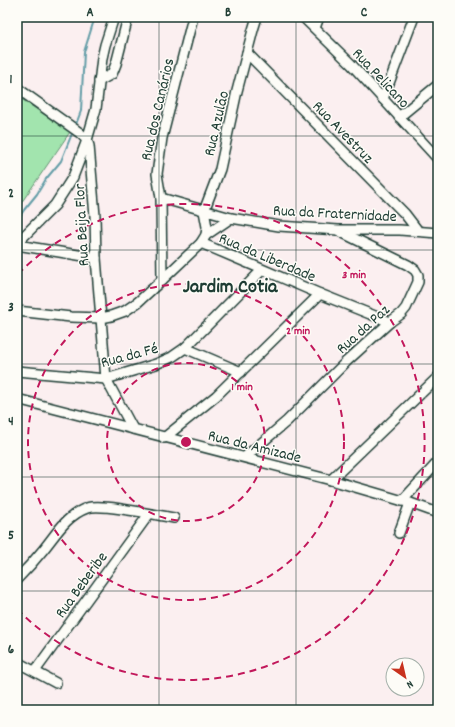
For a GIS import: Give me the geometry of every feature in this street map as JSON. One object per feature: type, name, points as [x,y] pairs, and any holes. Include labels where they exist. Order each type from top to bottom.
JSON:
[{"type":"street","name":"Rua Beija Flor","points":[[114,17],[105,45],[96,109],[87,140],[91,154],[96,258],[106,379],[133,429]]},
{"type":"street","points":[[99,81],[112,74],[128,17]]},
{"type":"street","name":"Rua dos Canários","points":[[162,280],[160,198],[157,174],[159,156],[164,131],[194,17]]},
{"type":"street","name":"Rua Azulão","points":[[206,235],[207,227],[204,211],[220,169],[247,53],[257,17]]},
{"type":"street","name":"Rua Pelicano","points":[[303,17],[383,99],[438,160]]},
{"type":"street","points":[[315,28],[319,17]]},
{"type":"street","points":[[383,99],[414,17]]},
{"type":"street","name":"Rua Avestruz","points":[[247,53],[405,214],[418,231]]},
{"type":"street","points":[[17,88],[70,125],[87,140],[64,193],[55,205],[17,244]]},
{"type":"street","points":[[399,117],[436,91]]},
{"type":"street","name":"Rua da Fraternidade","points":[[160,198],[231,218],[279,226],[338,230],[400,230],[438,233]]},
{"type":"street","points":[[400,230],[404,227],[405,214]]},
{"type":"street","points":[[17,311],[71,317],[101,318],[111,316],[125,310],[138,302],[162,280],[201,243],[206,235],[231,218]]},
{"type":"street","name":"Rua da Paz","points":[[245,457],[287,421],[347,361],[406,308],[418,282],[418,275],[415,270],[408,265],[338,230]]},
{"type":"street","name":"Rua da Liberdade","points":[[201,243],[262,270],[390,322]]},
{"type":"street","points":[[17,244],[96,258]]},
{"type":"street","name":"Rua da Fé","points":[[17,371],[106,379],[156,364],[172,357],[185,348],[262,270]]},
{"type":"street","points":[[164,438],[216,396],[320,294]]},
{"type":"street","points":[[185,348],[240,372]]},
{"type":"street","points":[[331,480],[438,377]]},
{"type":"street","name":"Rua da Amizade","points":[[17,399],[331,480],[438,513]]},
{"type":"street","points":[[398,534],[406,502],[438,462]]},
{"type":"street","points":[[17,579],[30,566],[66,522],[78,512],[88,508],[100,506],[174,518]]},
{"type":"street","name":"Rua Beberibe","points":[[35,672],[149,514]]},
{"type":"street","points":[[17,662],[56,683]]},
{"type":"green space","points":[[17,96],[70,132],[17,209]]},
{"type":"waterway","points":[[75,127],[81,111],[84,52],[95,17]]},
{"type":"waterway","points":[[17,221],[46,179],[61,161],[73,131]]},
{"type":"district","name":"Jardim Cotia","points":[[230,285]]}]
